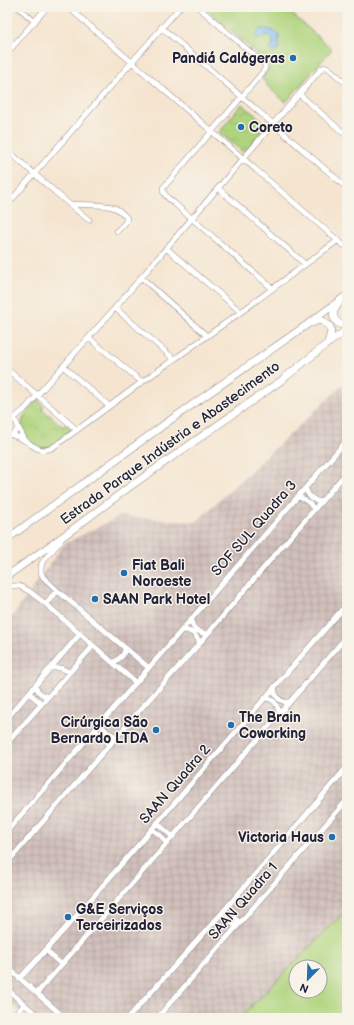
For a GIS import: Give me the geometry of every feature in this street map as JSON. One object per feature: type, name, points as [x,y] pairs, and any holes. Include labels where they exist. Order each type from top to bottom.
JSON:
[{"type":"highway","name":"Estrada Parque Indústria e Abastecimento","points":[[7,539],[169,421],[308,324],[344,297]]},
{"type":"highway","points":[[344,297],[335,308],[333,316],[341,325],[347,326]]},
{"type":"highway","points":[[308,324],[319,320],[327,324],[331,331],[328,343]]},
{"type":"highway","name":"Estrada Parque Indústria e Abastecimento","points":[[7,576],[128,488],[282,380],[328,343],[347,330]]},
{"type":"street","points":[[18,7],[35,22]]},
{"type":"street","points":[[7,53],[47,7]]},
{"type":"street","points":[[68,7],[343,245]]},
{"type":"street","points":[[7,205],[180,7]]},
{"type":"street","points":[[198,7],[265,65],[265,68],[162,190],[163,193],[272,288]]},
{"type":"street","points":[[162,27],[347,188]]},
{"type":"street","points":[[10,419],[24,410],[115,308],[322,68],[325,67],[330,70],[347,84]]},
{"type":"street","points":[[299,94],[347,136]]},
{"type":"street","points":[[7,150],[89,220]]},
{"type":"street","points":[[218,188],[305,264]]},
{"type":"street","points":[[69,204],[110,207],[116,209],[127,218],[125,223],[117,230]]},
{"type":"street","points":[[8,435],[25,440],[41,450],[55,446],[337,241]]},
{"type":"street","points":[[166,248],[240,312]]},
{"type":"street","points":[[141,278],[207,336]]},
{"type":"street","points":[[115,308],[174,359]]},
{"type":"street","points":[[88,338],[142,382]]},
{"type":"street","points":[[63,366],[109,406]]},
{"type":"street","points":[[7,369],[77,430]]},
{"type":"street","points":[[8,435],[16,432],[24,410]]},
{"type":"street","points":[[10,419],[16,421],[25,440]]},
{"type":"street","name":"SOF SUL Quadra 3","points":[[7,831],[347,440]]},
{"type":"street","points":[[7,863],[347,472]]},
{"type":"street","points":[[306,488],[307,493],[320,502]]},
{"type":"street","points":[[297,497],[305,499],[314,509]]},
{"type":"street","points":[[69,532],[47,556],[41,568],[43,577],[125,649],[149,668]]},
{"type":"street","points":[[7,586],[24,588],[29,591],[136,683]]},
{"type":"street","points":[[47,606],[52,595],[59,592]]},
{"type":"street","name":"SAAN Quadra 2","points":[[20,978],[152,829],[347,604]]},
{"type":"street","points":[[192,619],[191,623],[195,629],[202,634],[207,634]]},
{"type":"street","points":[[180,631],[185,630],[192,632],[200,642]]},
{"type":"street","points":[[7,718],[80,634]]},
{"type":"street","points":[[37,993],[347,636]]},
{"type":"street","points":[[7,743],[93,646]]},
{"type":"street","points":[[112,662],[115,662],[122,657],[125,649]]},
{"type":"street","points":[[51,668],[61,668],[69,672]]},
{"type":"street","points":[[35,686],[40,693],[47,697]]},
{"type":"street","points":[[275,686],[274,693],[276,696],[283,701],[290,702]]},
{"type":"street","points":[[30,693],[41,703]]},
{"type":"street","points":[[265,698],[270,698],[274,702],[278,707],[279,714]]},
{"type":"street","points":[[100,724],[107,732],[117,737]]},
{"type":"street","points":[[95,730],[110,745]]},
{"type":"street","points":[[128,1018],[221,914],[347,768]]},
{"type":"street","name":"SAAN Quadra 1","points":[[157,1018],[347,800]]},
{"type":"street","points":[[157,823],[173,837]]},
{"type":"street","points":[[152,829],[161,836],[167,844]]},
{"type":"street","points":[[225,908],[239,925]]},
{"type":"street","points":[[221,914],[239,925]]},
{"type":"street","points":[[46,950],[62,964]]},
{"type":"street","points":[[7,967],[65,1018]]},
{"type":"street","points":[[8,993],[40,1018]]},
{"type":"street","points":[[12,1018],[24,1004]]},
{"type":"shaded area","points":[[347,381],[347,909],[298,959],[288,959],[288,969],[240,1018],[29,1018],[7,1001],[7,622],[64,544],[120,516],[196,522]]},
{"type":"green space","name":"Pandiá Calógeras","points":[[204,7],[284,7],[332,49],[286,102],[269,88],[262,78],[271,66]]},
{"type":"green space","points":[[242,104],[267,125],[244,153],[219,132]]},
{"type":"green space","points":[[37,399],[44,407],[42,409],[63,427],[65,424],[71,429],[71,431],[54,445],[44,448],[39,448],[25,438],[22,426],[26,413]]},
{"type":"green space","points":[[347,909],[347,1018],[240,1018],[288,969],[288,999],[328,999],[328,959],[298,959]]},
{"type":"water","points":[[261,29],[272,30],[279,35],[279,48],[275,53],[270,49],[273,45],[273,40],[268,35],[263,36],[259,40],[255,36]]},
{"type":"place","name":"Pandiá Calógeras","points":[[293,58]]},
{"type":"place","name":"Coreto","points":[[241,127]]},
{"type":"place","name":"Fiat Bali Noroeste","points":[[124,573]]},
{"type":"place","name":"SAAN Park Hotel","points":[[95,599]]},
{"type":"place","name":"The Brain Coworking","points":[[231,725]]},
{"type":"place","name":"Cirúrgica São Bernardo LTDA","points":[[156,730]]},
{"type":"place","name":"Victoria Haus","points":[[332,837]]},
{"type":"place","name":"G&E Serviços Terceirizados","points":[[68,917]]}]
